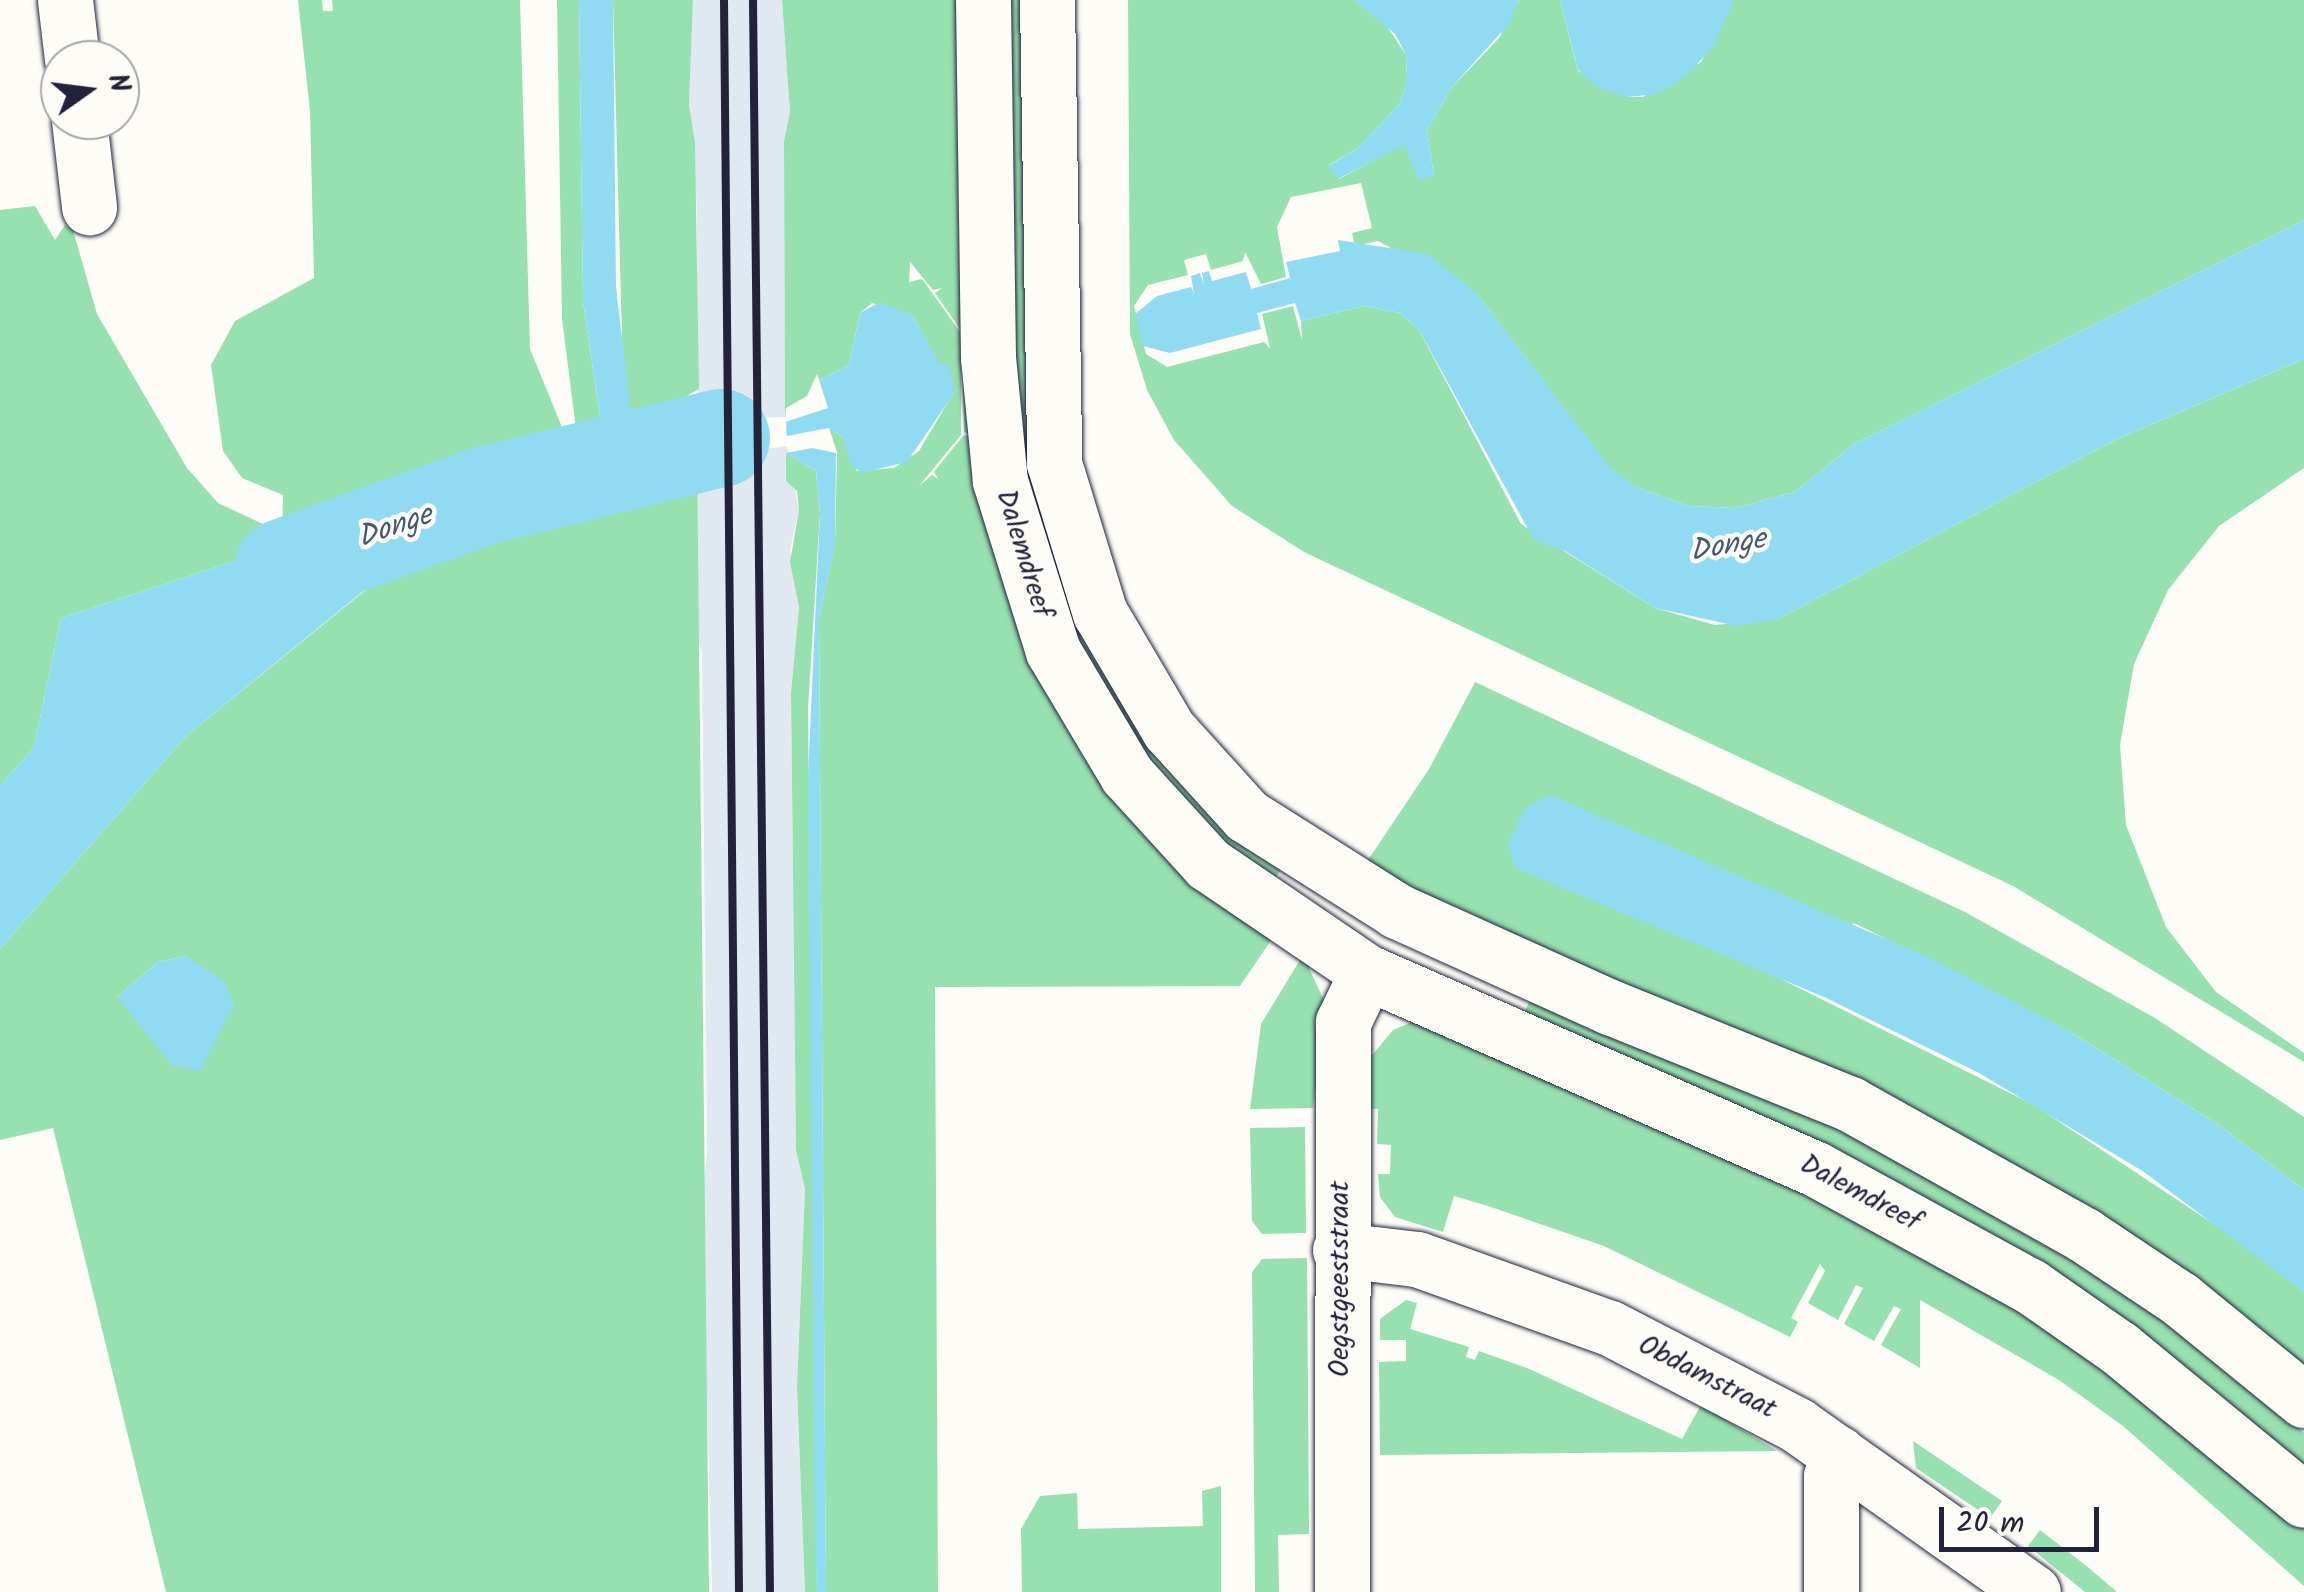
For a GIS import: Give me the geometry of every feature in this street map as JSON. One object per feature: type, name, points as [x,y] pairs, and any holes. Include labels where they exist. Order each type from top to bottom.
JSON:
[{"type":"street","points":[[65,0],[70,40]]},
{"type":"street","name":"Dalemdreef","points":[[983,0],[988,358],[1000,481],[1053,652],[1127,774],[1208,864],[1366,972],[1816,1169],[2030,1286],[2119,1348],[2304,1500]]},
{"type":"street","name":"Dalemdreef","points":[[1047,0],[1054,464],[1100,613],[1169,730],[1248,816],[1397,910],[1610,1007],[1850,1104],[2084,1235],[2180,1299],[2304,1400]]},
{"type":"street","points":[[81,140],[89,207]]},
{"type":"street","points":[[1366,972],[1397,910]]},
{"type":"street","name":"Oegstgeeststraat","points":[[1342,1592],[1343,1022],[1366,972]]},
{"type":"street","name":"Obdamstraat","points":[[1340,1250],[1417,1260],[1610,1328],[1797,1425],[2033,1592]]},
{"type":"street","points":[[1831,1592],[1830,1476],[1838,1453]]},
{"type":"shaded area","points":[[693,0],[782,0],[790,112],[784,141],[785,422],[697,425],[697,207],[689,105]]},
{"type":"shaded area","points":[[786,441],[799,510],[790,550],[799,607],[791,691],[796,1150],[805,1189],[797,1387],[805,1592],[712,1592],[702,1203],[707,1150],[702,653],[695,633],[697,453]]},
{"type":"green space","points":[[298,0],[322,0],[323,11],[333,11],[332,0],[520,0],[530,349],[582,476],[562,319],[557,0],[579,0],[583,301],[602,431],[597,461],[669,463],[697,453],[709,1592],[166,1592],[53,1128],[0,1140],[0,949],[186,736],[416,549],[405,505],[61,618],[34,747],[0,786],[0,210],[35,206],[55,240],[65,225],[73,230],[97,314],[187,468],[218,503],[263,524],[282,543],[283,495],[242,478],[223,451],[211,365],[235,321],[314,278],[310,111]],"holes":[[[186,956],[234,1004],[219,1030],[117,997],[158,962]]]},
{"type":"green space","points":[[613,0],[693,0],[689,105],[695,143],[699,389],[662,410],[648,409],[648,427],[659,427],[665,441],[647,437],[632,424],[623,377]]},
{"type":"green space","points":[[782,0],[974,0],[1015,590],[1276,933],[1240,986],[935,987],[938,1592],[826,1592],[819,617],[835,544],[837,452],[829,428],[843,437],[857,471],[894,468],[919,451],[954,392],[913,316],[872,303],[860,313],[849,365],[819,380],[817,374],[807,396],[786,408],[785,422],[784,141],[790,112]],"holes":[[[910,262],[933,290],[942,288],[935,293],[962,332],[964,432],[973,435],[963,436],[934,472],[938,479],[932,475],[919,486],[961,435],[961,333],[922,279],[909,282]]]},
{"type":"green space","points":[[1010,0],[1035,0],[1058,521],[1287,861],[1270,885],[1163,781],[1094,678],[1042,555],[1015,413]]},
{"type":"green space","points":[[1128,0],[1354,0],[1387,26],[1406,55],[1407,81],[1399,105],[1358,148],[1329,165],[1339,179],[1404,144],[1434,176],[1427,130],[1452,87],[1499,38],[1519,0],[1560,0],[1578,71],[1628,97],[1643,97],[1701,62],[1734,0],[2304,0],[2304,220],[1854,444],[1795,492],[1736,508],[1689,506],[1636,487],[1609,467],[1477,294],[1378,241],[1355,246],[1352,233],[1372,228],[1361,183],[1291,197],[1277,227],[1286,277],[1261,284],[1245,252],[1243,261],[1211,270],[1206,254],[1184,260],[1188,275],[1148,285],[1134,306],[1146,354],[1167,367],[1264,342],[1270,348],[1262,314],[1293,306],[1302,340],[1301,321],[1364,306],[1400,313],[1419,330],[1521,524],[1655,608],[1715,625],[1778,619],[2115,440],[2304,359],[2304,468],[2219,526],[2168,590],[2134,664],[2120,745],[2126,825],[2166,927],[2216,992],[2304,1053],[2304,1062],[2013,886],[1304,552],[1232,506],[1174,440],[1147,390],[1130,334]]},
{"type":"green space","points":[[786,453],[816,471],[820,513],[808,709],[817,1592],[805,1592],[797,1387],[805,1189],[796,1150],[791,692],[799,607],[790,562],[799,510],[797,491],[786,481]]},
{"type":"green space","points":[[1475,682],[1965,912],[2155,1018],[2304,1117],[2304,1190],[2219,1125],[2069,1031],[1854,923],[1769,973],[2034,1105],[2244,1244],[2304,1292],[2304,1386],[2235,1328],[1362,869],[1429,769]]},
{"type":"green space","points":[[1303,955],[1314,959],[1309,968],[1327,1007],[1313,1108],[1250,1109],[1261,1024]]},
{"type":"green space","points":[[1534,990],[1937,1173],[2141,1303],[2281,1413],[2304,1433],[2304,1472],[1523,1016]]},
{"type":"green space","points":[[1417,1020],[1956,1258],[2304,1521],[2304,1586],[2123,1426],[2059,1380],[1920,1300],[1920,1368],[1881,1345],[1901,1309],[1894,1306],[1874,1341],[1844,1324],[1863,1288],[1856,1285],[1838,1320],[1808,1303],[1825,1271],[1820,1264],[1791,1318],[1798,1322],[1790,1337],[1604,1246],[1488,1206],[1454,1196],[1443,1232],[1395,1217],[1380,1197],[1378,1174],[1390,1174],[1391,1145],[1377,1144],[1378,1109],[1366,1109],[1368,1060],[1393,1030]]},
{"type":"green space","points":[[1305,1127],[1306,1233],[1262,1234],[1252,1221],[1250,1128]]},
{"type":"green space","points":[[1307,1258],[1309,1534],[1278,1535],[1279,1592],[1255,1592],[1252,1272],[1262,1259]]},
{"type":"green space","points":[[1406,1300],[1417,1303],[1410,1329],[1469,1347],[1466,1357],[1475,1360],[1479,1351],[1527,1368],[1682,1439],[1701,1405],[1777,1451],[1380,1455],[1379,1362],[1406,1361],[1406,1340],[1380,1340],[1380,1319]]},
{"type":"green space","points":[[1913,1441],[2002,1501],[1990,1518],[1916,1468]]},
{"type":"green space","points":[[1221,1486],[1221,1592],[1022,1592],[1021,1529],[1040,1496],[1077,1493],[1078,1529],[1203,1526],[1202,1491]]},
{"type":"green space","points":[[2040,1530],[2117,1592],[2085,1592],[2028,1546]]},
{"type":"water","points":[[579,0],[613,0],[616,287],[632,424],[647,437],[665,441],[697,425],[785,422],[828,408],[819,380],[849,365],[860,313],[880,302],[913,316],[940,364],[948,364],[955,392],[907,462],[861,473],[850,463],[843,437],[829,428],[697,453],[669,463],[656,478],[594,490],[590,471],[602,431],[583,301]]},
{"type":"water","points":[[1354,0],[1519,0],[1508,25],[1452,87],[1427,130],[1434,176],[1419,180],[1404,145],[1338,179],[1328,166],[1358,148],[1399,105],[1407,81],[1406,55],[1395,34]]},
{"type":"water","points":[[1560,0],[1734,0],[1713,47],[1686,76],[1657,94],[1628,97],[1600,89],[1578,70]]},
{"type":"water","points":[[2304,220],[2304,359],[2115,440],[1778,619],[1737,626],[1655,608],[1565,551],[1534,540],[1419,330],[1400,313],[1364,306],[1301,321],[1295,303],[1257,313],[1261,329],[1170,353],[1143,346],[1135,314],[1157,296],[1191,287],[1194,294],[1191,276],[1200,273],[1204,285],[1202,273],[1209,271],[1212,281],[1246,272],[1251,289],[1290,278],[1286,262],[1340,251],[1338,240],[1428,254],[1477,294],[1610,467],[1636,487],[1689,506],[1736,508],[1795,492],[1854,444]]},
{"type":"water","points":[[812,448],[836,453],[835,545],[819,617],[826,1592],[817,1592],[815,1525],[808,776],[820,513],[816,471],[786,453]]},
{"type":"water","points":[[405,505],[416,548],[186,736],[0,949],[0,786],[34,747],[61,618]]},
{"type":"water","points":[[1550,795],[1926,956],[2069,1031],[2219,1125],[2304,1190],[2304,1292],[2144,1172],[1979,1073],[1824,997],[1515,868],[1508,844],[1525,808]]},
{"type":"water","points":[[186,956],[224,981],[234,1004],[200,1071],[172,1065],[117,997],[158,962]]},
{"type":"pier","points":[[786,417],[787,446],[699,458],[698,420]]},
{"type":"waterway","name":"Donge","points":[[283,568],[483,496],[721,438]]},
{"type":"railway","points":[[724,0],[739,1592]]},
{"type":"railway","points":[[753,0],[770,1592]]}]
